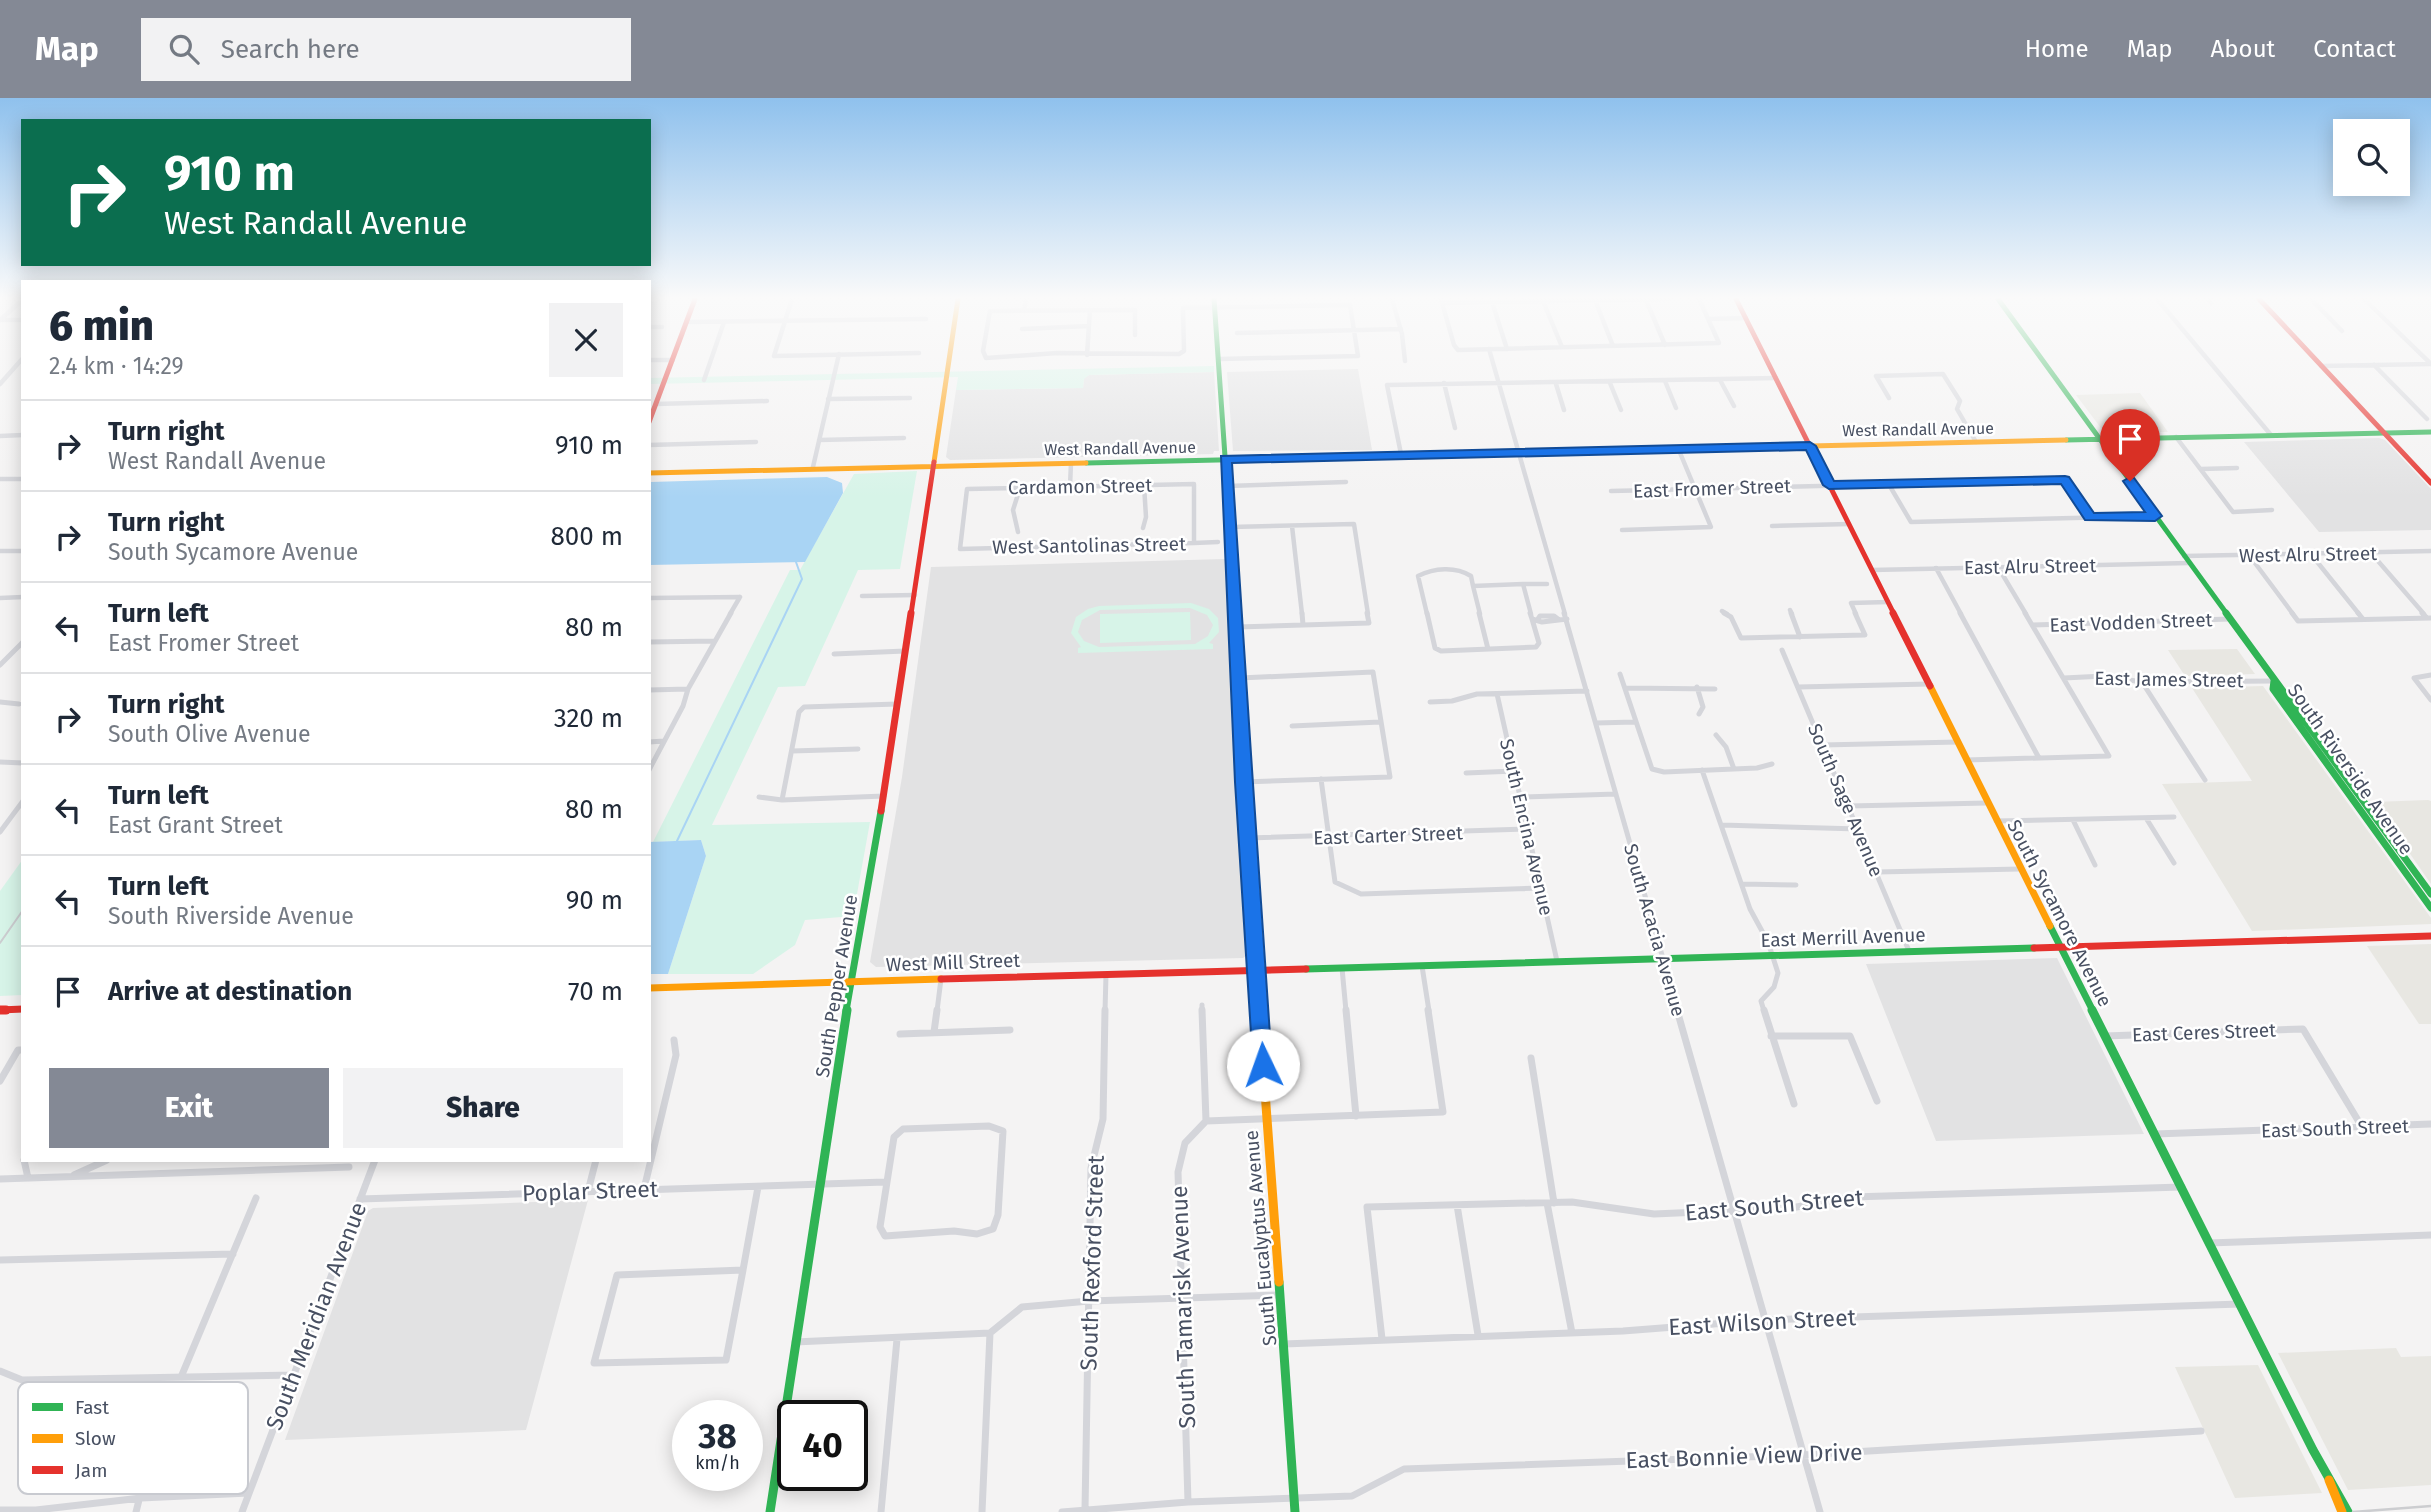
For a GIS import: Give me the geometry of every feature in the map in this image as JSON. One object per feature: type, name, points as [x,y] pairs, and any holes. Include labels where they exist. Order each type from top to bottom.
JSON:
[{"type":"street","points":[[0,384],[17,365]]},
{"type":"street","points":[[651,417],[671,365]]},
{"type":"street","points":[[705,380],[710,365]]},
{"type":"street","points":[[813,467],[836,365]]},
{"type":"street","name":"South Pepper Avenue","points":[[770,1512],[852,981],[884,796],[949,365]]},
{"type":"street","name":"South Eucalyptus Avenue","points":[[1220,365],[1240,678],[1243,782],[1295,1512]]},
{"type":"street","name":"South Acacia Avenue","points":[[1493,365],[1819,1512]]},
{"type":"street","name":"South Sycamore Avenue","points":[[1769,365],[2020,869],[2329,1479],[2342,1512]]},
{"type":"street","name":"South Riverside Avenue","points":[[2046,365],[2431,894]]},
{"type":"street","points":[[2212,365],[2271,435]]},
{"type":"street","points":[[2321,366],[2374,365],[2427,419]]},
{"type":"street","points":[[2321,366],[2431,483]]},
{"type":"street","points":[[1889,398],[1876,376],[1943,374],[1960,401],[1957,409],[1976,442]]},
{"type":"street","points":[[1401,454],[1387,385],[1776,378]]},
{"type":"street","points":[[1720,380],[1734,406]]},
{"type":"street","points":[[1665,382],[1676,408]]},
{"type":"street","points":[[1444,383],[1455,428]]},
{"type":"street","points":[[1610,383],[1621,410]]},
{"type":"street","points":[[1556,384],[1564,410]]},
{"type":"street","points":[[828,399],[911,398]]},
{"type":"street","points":[[656,404],[767,401]]},
{"type":"street","name":"West Randall Avenue","points":[[651,473],[813,467],[2431,432]]},
{"type":"street","points":[[0,436],[20,435]]},
{"type":"street","points":[[2176,437],[2233,512],[2272,510]]},
{"type":"street","points":[[819,440],[904,438]]},
{"type":"street","points":[[651,445],[756,442]]},
{"type":"street","points":[[1622,530],[1711,527],[1678,448]]},
{"type":"street","points":[[1070,486],[1071,463]]},
{"type":"street","points":[[2201,469],[2237,468]]},
{"type":"street","points":[[0,479],[21,478]]},
{"type":"street","name":"East Fromer Street","points":[[1611,491],[2065,480],[2090,517]]},
{"type":"street","points":[[1228,486],[1346,482]]},
{"type":"street","points":[[1888,483],[1911,522],[2155,516]]},
{"type":"street","name":"Cardamon Street","points":[[960,549],[967,489],[1070,486],[1194,484],[1194,543]]},
{"type":"street","points":[[1143,528],[1146,509],[1144,485]]},
{"type":"street","points":[[1018,532],[1013,520],[1013,505],[1020,488]]},
{"type":"street","points":[[1231,527],[1354,524],[1369,623],[1237,627]]},
{"type":"street","points":[[1772,526],[1849,524]]},
{"type":"street","points":[[1292,526],[1303,625]]},
{"type":"street","name":"West Santolinas Street","points":[[960,549],[1218,542]]},
{"type":"street","points":[[0,551],[21,551]]},
{"type":"street","name":"West Alru Street","points":[[2186,559],[2431,551]]},
{"type":"street","points":[[2310,553],[2363,619]]},
{"type":"street","points":[[2371,553],[2429,618]]},
{"type":"street","points":[[2249,555],[2298,621],[2429,618]]},
{"type":"street","name":"East Alru Street","points":[[1872,570],[2186,559]]},
{"type":"street","points":[[1966,760],[2109,756],[1998,567]]},
{"type":"street","points":[[1936,568],[2039,758]]},
{"type":"street","points":[[1488,649],[1471,576],[1462,570],[1426,571],[1418,576],[1435,648],[1441,651],[1536,647],[1539,643],[1535,619],[1523,584]]},
{"type":"street","points":[[1472,586],[1547,584]]},
{"type":"street","points":[[862,596],[915,594]]},
{"type":"street","points":[[0,598],[21,597]]},
{"type":"street","points":[[651,598],[740,597],[688,689],[683,706],[651,766]]},
{"type":"street","points":[[1722,611],[1731,617],[1741,638],[1865,635],[1851,603],[1888,602]]},
{"type":"street","points":[[1790,610],[1800,637]]},
{"type":"street","points":[[1535,619],[1567,619]]},
{"type":"street","name":"East Vodden Street","points":[[2033,625],[2230,619]]},
{"type":"street","points":[[651,642],[715,641]]},
{"type":"street","points":[[0,664],[21,644]]},
{"type":"street","name":"South Sage Avenue","points":[[1783,650],[1909,951]]},
{"type":"street","points":[[834,654],[905,651]]},
{"type":"street","points":[[1240,678],[1373,673],[1390,778],[1243,782]]},
{"type":"street","points":[[1620,674],[1652,769],[1658,772],[1734,769],[1772,764]]},
{"type":"street","points":[[2431,675],[2414,678],[2431,700]]},
{"type":"street","name":"East James Street","points":[[2064,678],[2104,676],[2143,682],[2274,681]]},
{"type":"street","name":"South Riverside Avenue","points":[[2274,681],[2273,689],[2431,908]]},
{"type":"street","points":[[2143,682],[2205,780]]},
{"type":"street","points":[[1798,687],[1929,684]]},
{"type":"street","points":[[1697,687],[1703,708],[1699,714]]},
{"type":"street","points":[[1625,688],[1715,689]]},
{"type":"street","points":[[651,690],[688,689]]},
{"type":"street","points":[[1430,702],[1497,694],[1587,691]]},
{"type":"street","name":"South Encina Avenue","points":[[1497,694],[1557,961]]},
{"type":"street","points":[[0,702],[19,704]]},
{"type":"street","points":[[782,800],[799,712],[804,707],[897,704]]},
{"type":"street","points":[[1292,726],[1380,722]]},
{"type":"street","points":[[1596,723],[1635,722]]},
{"type":"street","points":[[1716,735],[1726,747],[1734,769]]},
{"type":"street","points":[[651,742],[664,741]]},
{"type":"street","points":[[1822,745],[1958,742]]},
{"type":"street","points":[[792,751],[858,749]]},
{"type":"street","points":[[0,762],[21,763]]},
{"type":"street","points":[[1702,770],[1750,909],[1778,973],[1774,987],[1761,1001],[1794,1104]]},
{"type":"street","points":[[1466,773],[1515,771]]},
{"type":"street","points":[[1321,779],[1335,883],[1361,894],[1541,888]]},
{"type":"street","points":[[1521,797],[1616,794]]},
{"type":"street","points":[[759,797],[782,800],[884,796]]},
{"type":"street","points":[[1849,806],[1987,803]]},
{"type":"street","points":[[0,832],[21,804]]},
{"type":"street","points":[[1996,821],[2174,817]]},
{"type":"street","points":[[2146,818],[2174,863]]},
{"type":"street","points":[[2073,820],[2095,865]]},
{"type":"street","points":[[1722,825],[1859,829]]},
{"type":"street","name":"East Carter Street","points":[[1248,838],[1529,829]]},
{"type":"street","points":[[1877,872],[2020,869]]},
{"type":"street","points":[[1742,884],[1796,885]]},
{"type":"street","name":"East Merrill Avenue","points":[[1257,970],[2431,936]]},
{"type":"street","points":[[1202,1005],[1206,1121],[1443,1112],[1422,966]]},
{"type":"street","points":[[1342,968],[1356,1116]]},
{"type":"street","name":"West Mill Street","points":[[651,988],[1257,970]]},
{"type":"street","name":"South Rexford Street","points":[[1085,1510],[1091,1168],[1103,1119],[1106,975]]},
{"type":"street","points":[[934,1032],[941,979]]},
{"type":"street","points":[[0,1010],[21,1009]]},
{"type":"street","name":"East Ceres Street","points":[[2105,1035],[2303,1029],[2362,1127]]},
{"type":"street","points":[[900,1034],[1010,1030]]},
{"type":"street","points":[[1772,1036],[1850,1035],[1877,1101]]},
{"type":"street","points":[[651,1160],[676,1055],[674,1040]]},
{"type":"street","points":[[0,1081],[20,1050]]},
{"type":"street","points":[[1531,1058],[1550,1203],[1572,1332]]},
{"type":"street","name":"South Tamarisk Avenue","points":[[1188,1503],[1178,1172],[1185,1143],[1206,1121]]},
{"type":"street","name":"East South Street","points":[[2154,1134],[2431,1124]]},
{"type":"street","points":[[989,1126],[1003,1131],[998,1214],[993,1229],[977,1234],[954,1231],[885,1236],[880,1227],[886,1194],[885,1182],[894,1137],[903,1129],[989,1126]]},
{"type":"street","points":[[24,1162],[28,1178]]},
{"type":"street","points":[[71,1177],[103,1162]]},
{"type":"street","points":[[265,1169],[268,1162]]},
{"type":"street","name":"South Meridian Avenue","points":[[242,1512],[374,1162]]},
{"type":"street","points":[[588,1191],[595,1162]]},
{"type":"street","points":[[644,1189],[650,1162]]},
{"type":"street","points":[[0,1180],[327,1164],[349,1167]]},
{"type":"street","name":"Poplar Street","points":[[360,1199],[885,1182]]},
{"type":"street","points":[[743,1270],[617,1275],[594,1363],[726,1360],[743,1270],[758,1187]]},
{"type":"street","name":"East South Street","points":[[1382,1339],[1367,1207],[1550,1203],[1605,1205],[1654,1214],[1791,1208],[1852,1197],[2182,1187]]},
{"type":"street","points":[[178,1382],[256,1198]]},
{"type":"street","points":[[1457,1205],[1478,1335]]},
{"type":"street","points":[[2209,1243],[2431,1235]]},
{"type":"street","points":[[0,1260],[233,1254]]},
{"type":"street","points":[[795,1342],[990,1333],[1022,1307],[1089,1301],[1279,1295]]},
{"type":"street","name":"East Wilson Street","points":[[1284,1344],[1572,1332],[1765,1320],[2240,1304]]},
{"type":"street","points":[[982,1512],[990,1333]]},
{"type":"street","points":[[881,1512],[897,1339]]},
{"type":"street","points":[[0,1371],[22,1380],[293,1375]]},
{"type":"street","name":"East Bonnie View Drive","points":[[1062,1512],[1360,1494],[1393,1472],[1404,1469],[1803,1455],[2201,1431]]},
{"type":"street","name":"South Sycamore Avenue","points":[[2329,1479],[2334,1483],[2348,1512]]},
{"type":"street","points":[[136,1512],[142,1494]]},
{"type":"street","points":[[0,1510],[36,1511],[141,1498],[227,1494]]},
{"type":"shaded area","points":[[1358,369],[1372,450],[1233,451],[1227,372]]},
{"type":"shaded area","points":[[1214,372],[1219,451],[1214,451],[1213,454],[950,460],[946,457],[956,390],[1083,388],[1084,378],[1089,375]]},
{"type":"shaded area","points":[[2140,393],[2168,432],[2104,432],[2076,395]]},
{"type":"shaded area","points":[[2385,440],[2431,489],[2431,530],[2319,532],[2244,442]]},
{"type":"shaded area","points":[[1225,559],[1247,955],[1243,958],[876,967],[870,962],[902,777],[931,567]]},
{"type":"shaded area","points":[[2237,649],[2255,674],[2185,676],[2168,650]]},
{"type":"shaded area","points":[[2263,686],[2431,918],[2431,924],[2252,931],[2162,784],[2252,781],[2192,688]]},
{"type":"shaded area","points":[[2431,801],[2431,884],[2374,802]]},
{"type":"shaded area","points":[[2431,944],[2431,1024],[2419,1024],[2367,946]]},
{"type":"shaded area","points":[[2057,958],[2144,1134],[1936,1141],[1866,964]]},
{"type":"shaded area","points":[[588,1200],[526,1430],[285,1440],[368,1211],[373,1208]]},
{"type":"shaded area","points":[[2396,1348],[2401,1357],[2431,1356],[2431,1485],[2348,1490],[2278,1353]]},
{"type":"shaded area","points":[[2258,1365],[2322,1493],[2235,1498],[2175,1367]]},
{"type":"green space","points":[[1214,366],[1214,372],[1089,375],[1084,379],[1083,388],[956,390],[958,377],[651,384],[651,378]]},
{"type":"green space","points":[[917,471],[900,569],[858,570],[805,686],[778,687],[712,825],[870,822],[853,916],[805,920],[795,945],[753,974],[668,974],[706,856],[701,840],[653,842],[790,570],[800,570],[854,474]]},
{"type":"green space","points":[[1191,603],[1209,609],[1218,618],[1219,632],[1209,643],[1213,644],[1213,649],[1078,653],[1078,648],[1081,647],[1071,633],[1076,617],[1099,606]],"holes":[[[1190,608],[1207,615],[1213,625],[1208,636],[1195,644],[1099,647],[1084,641],[1078,632],[1082,620],[1100,610]]]},
{"type":"green space","points":[[1190,612],[1191,640],[1100,643],[1100,614]]},
{"type":"green space","points":[[21,862],[21,995],[0,996],[0,891]]},
{"type":"water","points":[[827,477],[842,483],[843,493],[805,562],[651,565],[651,482]]},
{"type":"water","points":[[701,840],[706,856],[668,974],[651,974],[651,842]]},
{"type":"waterway","points":[[677,841],[802,579],[796,562]]},
{"type":"railway","points":[[0,943],[21,913]]},
{"type":"railway","points":[[2353,1512],[2431,1506]]},
{"type":"traffic: fast","points":[[1219,365],[1240,678],[1249,869]]},
{"type":"traffic: fast","points":[[2046,365],[2431,894]]},
{"type":"traffic: fast","points":[[2066,440],[2431,432]]},
{"type":"traffic: fast","points":[[1086,463],[1555,452]]},
{"type":"traffic: fast","points":[[2274,681],[2273,689],[2431,908]]},
{"type":"traffic: fast","points":[[770,1512],[851,981],[881,811]]},
{"type":"traffic: fast","points":[[2050,926],[2313,1450],[2348,1512]]},
{"type":"traffic: fast","points":[[1306,969],[2034,948]]},
{"type":"traffic: fast","points":[[1279,1282],[1295,1512]]},
{"type":"traffic: slow","points":[[934,462],[948,365]]},
{"type":"traffic: slow","points":[[1555,452],[2066,440]]},
{"type":"traffic: slow","points":[[651,473],[1086,463]]},
{"type":"traffic: slow","points":[[1930,686],[2050,926]]},
{"type":"traffic: slow","points":[[1249,869],[1279,1282]]},
{"type":"traffic: slow","points":[[651,988],[941,979]]},
{"type":"traffic: slow","points":[[2329,1480],[2342,1512]]},
{"type":"traffic: jam","points":[[651,417],[670,365]]},
{"type":"traffic: jam","points":[[1769,365],[1930,686]]},
{"type":"traffic: jam","points":[[2321,365],[2431,483]]},
{"type":"traffic: jam","points":[[881,811],[934,462]]},
{"type":"traffic: jam","points":[[2034,948],[2431,936]]},
{"type":"traffic: jam","points":[[941,979],[1306,969]]},
{"type":"traffic: jam","points":[[0,1010],[21,1009]]},
{"type":"route","points":[[1263,1065],[1243,782],[1240,678],[1226,459],[1810,446],[1829,485],[2065,480],[2090,517],[2155,516],[2130,481]]}]
